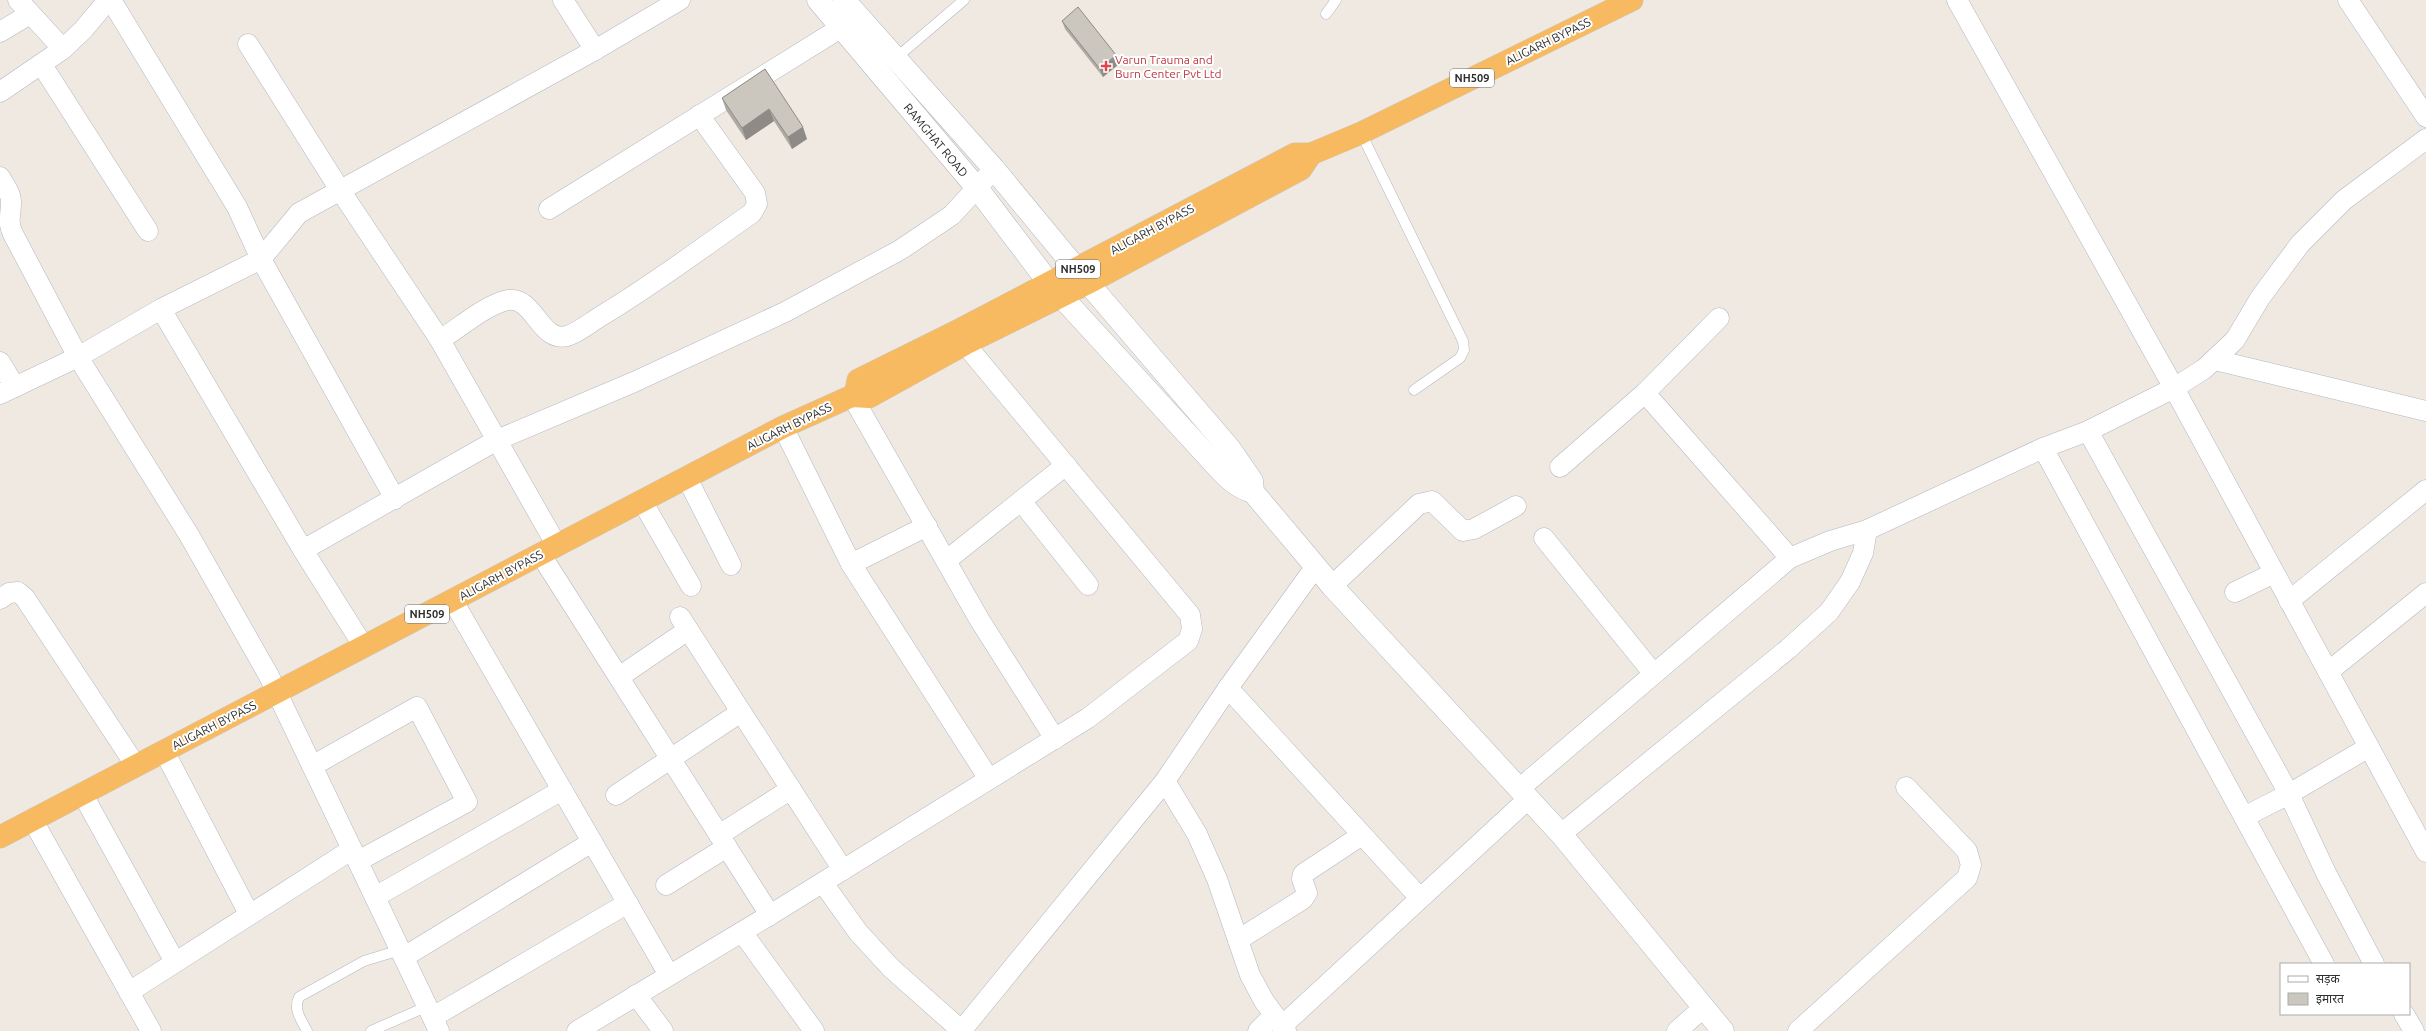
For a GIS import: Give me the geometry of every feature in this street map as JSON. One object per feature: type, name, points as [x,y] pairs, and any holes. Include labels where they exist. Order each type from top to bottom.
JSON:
[{"type":"highway","name":"ALIGARH BYPASS","points":[[853,395],[858,380],[1082,277],[1301,169],[1311,154],[1361,133],[1632,0]]},
{"type":"highway","name":"ALIGARH BYPASS","points":[[0,837],[164,751],[270,677],[356,633],[453,601],[546,536],[642,501],[784,427],[853,395],[869,397],[965,344],[1055,289]]},
{"type":"main road","name":"RAMGHAT ROAD","points":[[818,0],[850,22],[896,58],[994,169],[1082,277],[1230,449],[1252,481],[1253,492],[1242,489],[1223,473],[1055,289],[850,22],[844,0]]},
{"type":"main road","points":[[1253,492],[1332,586],[1561,834],[1723,1031]]},
{"type":"street","points":[[0,92],[63,48],[83,30],[110,0],[237,207],[261,259],[395,499]]},
{"type":"street","points":[[563,0],[594,50]]},
{"type":"street","points":[[0,362],[7,390],[78,357],[161,309],[261,259],[299,213],[594,50],[680,0]]},
{"type":"street","points":[[1957,0],[2174,388],[2426,852]]},
{"type":"street","points":[[2348,0],[2426,117]]},
{"type":"street","points":[[0,32],[24,7],[63,48]]},
{"type":"street","points":[[549,209],[850,22]]},
{"type":"street","points":[[248,44],[340,190],[440,340],[497,440],[619,677],[770,915]]},
{"type":"street","points":[[42,64],[148,231]]},
{"type":"street","points":[[440,340],[497,303],[510,300],[523,304],[549,332],[556,337],[567,336],[618,306],[752,213],[757,204],[755,193],[699,115]]},
{"type":"street","points":[[1258,1031],[1280,1024],[1420,898],[1523,794],[1653,673],[1790,558],[1830,541],[1867,530],[2043,448],[2088,430],[2174,388],[2204,369],[2235,340],[2260,298],[2300,244],[2344,200],[2426,139]]},
{"type":"street","points":[[303,550],[497,440],[634,382],[786,312],[900,250],[952,215],[994,169]]},
{"type":"street","points":[[0,177],[10,196],[12,204],[4,222],[13,234],[78,357],[189,535],[270,677],[354,856],[433,1018],[628,903]]},
{"type":"street","points":[[161,309],[303,550],[356,633]]},
{"type":"street","points":[[1560,467],[1645,393],[1719,318]]},
{"type":"street","points":[[577,1031],[823,883],[1088,718],[1188,641],[1192,629],[1190,615],[965,344]]},
{"type":"street","points":[[2215,360],[2426,410]]},
{"type":"street","points":[[1645,393],[1790,558]]},
{"type":"street","points":[[853,395],[979,619],[1055,738]]},
{"type":"street","points":[[784,427],[851,564],[989,779]]},
{"type":"street","points":[[2088,430],[2289,794],[2326,873],[2373,963]]},
{"type":"street","points":[[2043,448],[2323,963]]},
{"type":"street","points":[[947,560],[1066,465]]},
{"type":"street","points":[[687,478],[731,565]]},
{"type":"street","points":[[2289,601],[2426,490]]},
{"type":"street","points":[[642,501],[691,586]]},
{"type":"street","points":[[1021,501],[1088,585]]},
{"type":"street","points":[[1332,586],[1419,504],[1432,501],[1463,532],[1474,529],[1516,506]]},
{"type":"street","points":[[851,564],[927,526]]},
{"type":"street","points":[[1561,834],[1788,648],[1829,612],[1850,582],[1863,553],[1867,530]]},
{"type":"street","points":[[1544,538],[1653,673]]},
{"type":"street","points":[[823,883],[858,932],[891,968],[962,1030],[1165,781],[1228,688],[1316,566]]},
{"type":"street","points":[[2235,592],[2274,573]]},
{"type":"street","points":[[0,599],[9,593],[18,592],[25,598],[136,766]]},
{"type":"street","points":[[2328,672],[2426,593]]},
{"type":"street","points":[[453,601],[669,975]]},
{"type":"street","points":[[619,677],[684,623],[843,870]]},
{"type":"street","points":[[1228,688],[1420,898]]},
{"type":"street","points":[[129,992],[250,914],[354,856],[467,802],[417,707],[312,766]]},
{"type":"street","points":[[616,795],[741,712]]},
{"type":"street","points":[[2244,817],[2289,794],[2369,747]]},
{"type":"street","points":[[164,751],[250,914]]},
{"type":"street","points":[[1165,781],[1197,834],[1217,879],[1250,975],[1280,1024]]},
{"type":"street","points":[[1798,1031],[1967,878],[1971,865],[1967,851],[1906,786]]},
{"type":"street","points":[[666,885],[791,789]]},
{"type":"street","points":[[375,897],[562,790]]},
{"type":"street","points":[[82,793],[175,962]]},
{"type":"street","points":[[32,819],[151,1031]]},
{"type":"street","points":[[1238,940],[1303,899],[1307,893],[1302,879],[1303,874],[1362,835]]},
{"type":"street","points":[[402,953],[592,842]]},
{"type":"street","points":[[742,932],[814,1031]]},
{"type":"street","points":[[636,995],[663,1031]]},
{"type":"street","points":[[1677,1031],[1703,1008]]},
{"type":"street","points":[[2405,1015],[2414,1031]]},
{"type":"lane","points":[[896,58],[964,0]]},
{"type":"lane","points":[[1326,14],[1336,0]]},
{"type":"lane","points":[[1361,133],[1463,341],[1464,350],[1460,358],[1414,390]]},
{"type":"lane","points":[[307,1031],[297,1012],[296,1004],[299,997],[364,961],[402,953]]},
{"type":"lane","points":[[371,1031],[433,1018]]},
{"type":"building","points":[[1078,7],[1116,55],[1100,69],[1062,21]]},
{"type":"building","points":[[765,69],[803,127],[788,137],[769,109],[742,128],[722,98]]},
{"type":"place","name":"Varun Trauma and Burn Center Pvt Ltd","points":[[1106,66]]}]
